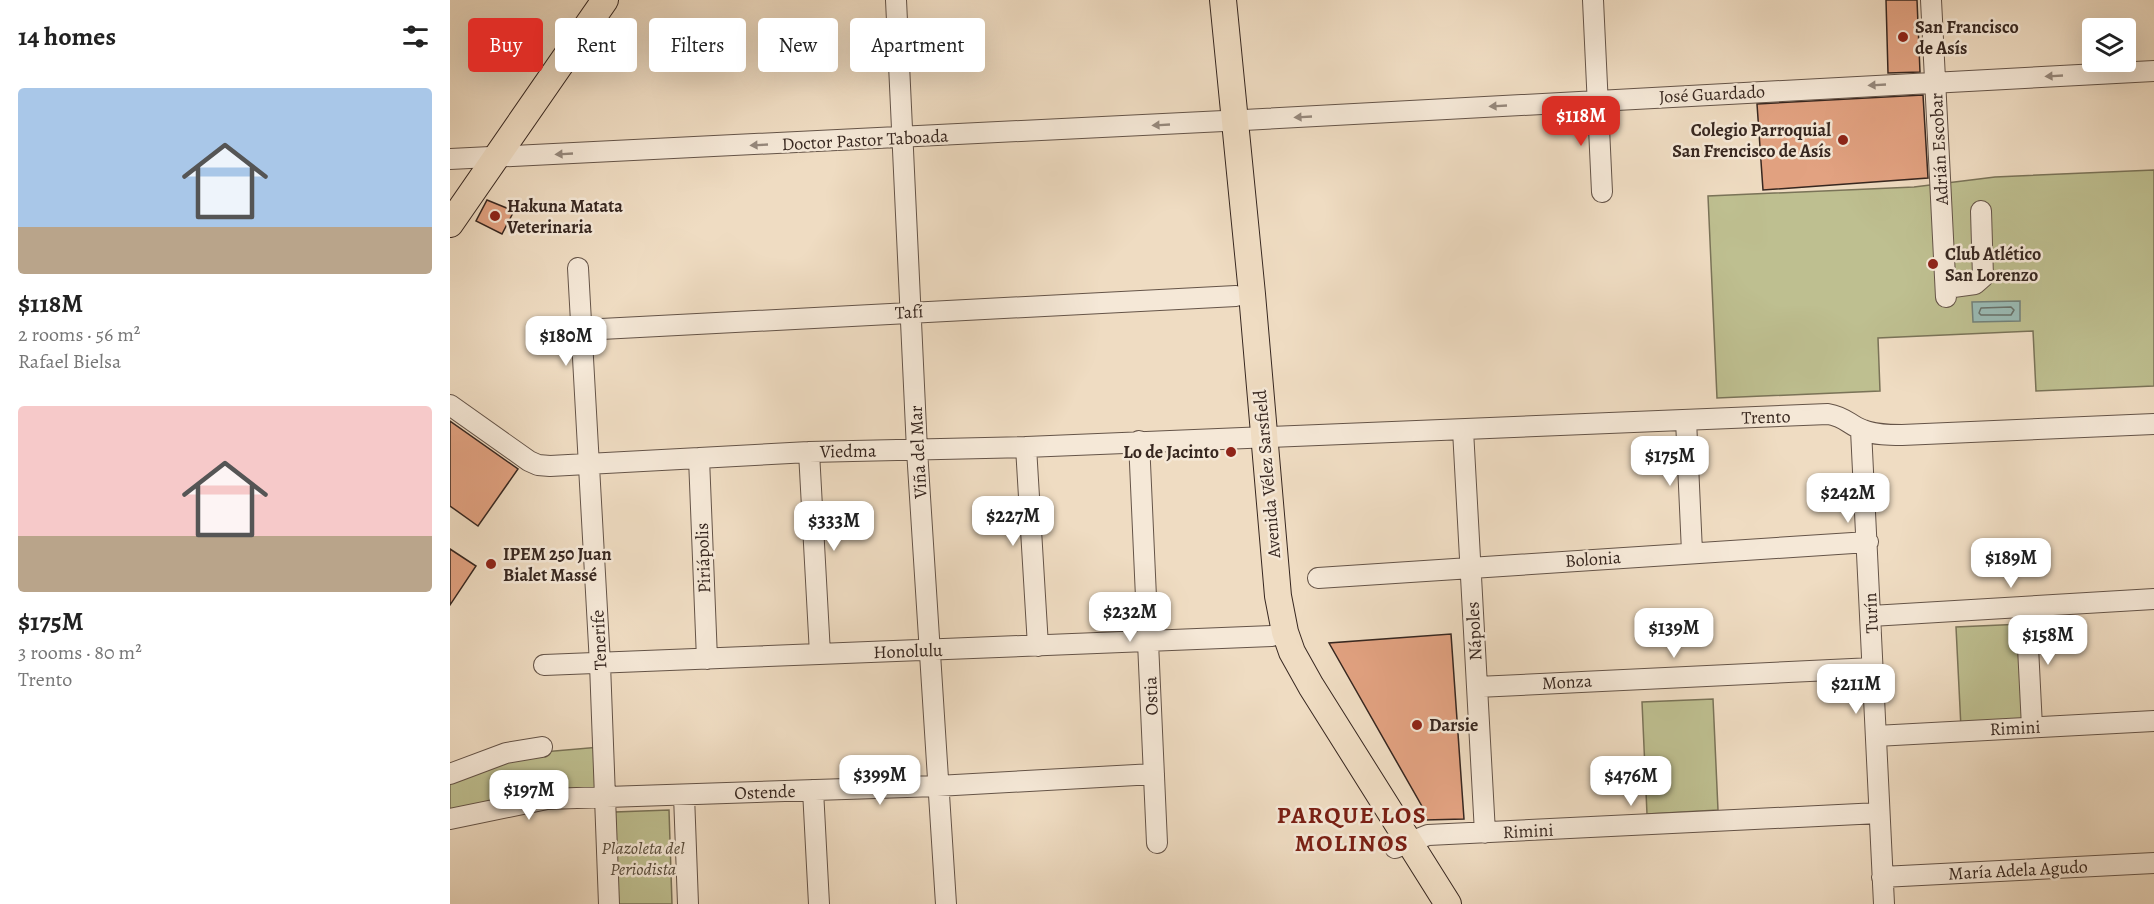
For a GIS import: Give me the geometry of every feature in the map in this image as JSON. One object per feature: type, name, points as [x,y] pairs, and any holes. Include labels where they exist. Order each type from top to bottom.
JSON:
[{"type":"main road","points":[[450,195],[473,158],[588,0]]},
{"type":"main road","points":[[450,224],[473,158],[605,0]]},
{"type":"main road","name":"Avenida Vélez Sarsfield","points":[[1209,0],[1227,121],[1257,437],[1261,582],[1272,636],[1278,655],[1297,693],[1402,844],[1448,904]]},
{"type":"main road","name":"Avenida Vélez Sarsfield","points":[[1223,0],[1236,296],[1285,632],[1292,652],[1402,844],[1430,904]]},
{"type":"street","name":"Viña del Mar","points":[[896,0],[917,450],[946,904]]},
{"type":"street","points":[[1593,0],[1602,192]]},
{"type":"street","name":"Adrián Escobar","points":[[1931,0],[1946,292],[1975,284],[1983,277],[1981,212]]},
{"type":"street","name":"José Guardado","points":[[1227,121],[2154,71]]},
{"type":"street","name":"Doctor Pastor Taboada","points":[[473,158],[1227,121]]},
{"type":"street","name":"Tenerife","points":[[578,268],[600,664],[609,904]]},
{"type":"street","name":"Tafí","points":[[582,330],[1236,296]]},
{"type":"street","name":"Viedma","points":[[450,405],[538,465],[809,452],[1026,447],[1257,437]]},
{"type":"street","name":"Trento","points":[[1257,437],[1828,414],[1841,416],[1861,430],[1902,435],[2154,424]]},
{"type":"street","points":[[1686,420],[1692,552]]},
{"type":"street","name":"Nápoles","points":[[1463,429],[1485,833]]},
{"type":"street","name":"Turín","points":[[1861,430],[1884,904]]},
{"type":"street","name":"Ostia","points":[[1139,441],[1157,843]]},
{"type":"street","points":[[1026,447],[1038,646]]},
{"type":"street","points":[[809,452],[820,654]]},
{"type":"street","name":"Piriápolis","points":[[699,458],[707,659]]},
{"type":"street","name":"Bolonia","points":[[1318,578],[1868,542]]},
{"type":"street","points":[[1871,616],[2154,599]]},
{"type":"street","points":[[2026,607],[2032,727]]},
{"type":"street","name":"Honolulu","points":[[544,665],[1272,636]]},
{"type":"street","name":"Monza","points":[[1477,687],[1873,669]]},
{"type":"street","name":"Rimini","points":[[1876,736],[2154,721]]},
{"type":"street","points":[[450,774],[506,753],[542,747]]},
{"type":"street","name":"Ostende","points":[[450,819],[533,801],[937,786],[1154,774]]},
{"type":"street","points":[[813,790],[819,904]]},
{"type":"street","points":[[684,795],[688,904]]},
{"type":"street","name":"Rimini","points":[[1402,844],[1428,835],[1879,813]]},
{"type":"street","name":"María Adela Agudo","points":[[1882,877],[2154,863]]},
{"type":"green space","name":"Club Atlético San Lorenzo","points":[[2154,170],[2154,386],[2036,391],[2033,331],[1878,338],[1880,391],[1717,398],[1708,196],[1914,187],[1995,177]]},
{"type":"green space","points":[[2023,624],[2028,725],[1961,728],[1956,627]]},
{"type":"green space","points":[[1713,699],[1718,810],[1647,814],[1642,702]]},
{"type":"green space","points":[[600,747],[602,793],[450,816],[450,778],[520,754]]},
{"type":"green space","name":"Plazoleta del Periodista","points":[[669,810],[672,904],[618,904],[615,812]]},
{"type":"water","points":[[2020,301],[2020,321],[1973,322],[1972,302]]},
{"type":"building","name":"San Francisco de Asís","points":[[1886,0],[1917,0],[1920,72],[1888,73]]},
{"type":"building","name":"Colegio Parroquial San Frencisco de Asís","points":[[1923,95],[1928,178],[1763,190],[1757,104]]},
{"type":"building","name":"Hakuna Matata Veterinaria","points":[[487,200],[514,211],[502,234],[476,221]]},
{"type":"building","points":[[450,421],[518,469],[478,526],[450,506]]},
{"type":"building","points":[[450,549],[476,566],[450,605]]},
{"type":"building","name":"Darsie","points":[[1451,634],[1464,819],[1425,820],[1423,808],[1329,643]]},
{"type":"place","name":"San Francisco de Asís","points":[[1903,37]]},
{"type":"place","name":"Colegio Parroquial San Frencisco de Asís","points":[[1843,140]]},
{"type":"place","name":"Hakuna Matata Veterinaria","points":[[495,216]]},
{"type":"place","name":"Club Atlético San Lorenzo","points":[[1933,264]]},
{"type":"place","name":"Lo de Jacinto","points":[[1231,452]]},
{"type":"place","name":"IPEM 250 Juan Bialet Massé","points":[[491,564]]},
{"type":"place","name":"Darsie","points":[[1417,725]]},
{"type":"district","name":"PARQUE LOS MOLINOS","points":[[1352,829]]}]
